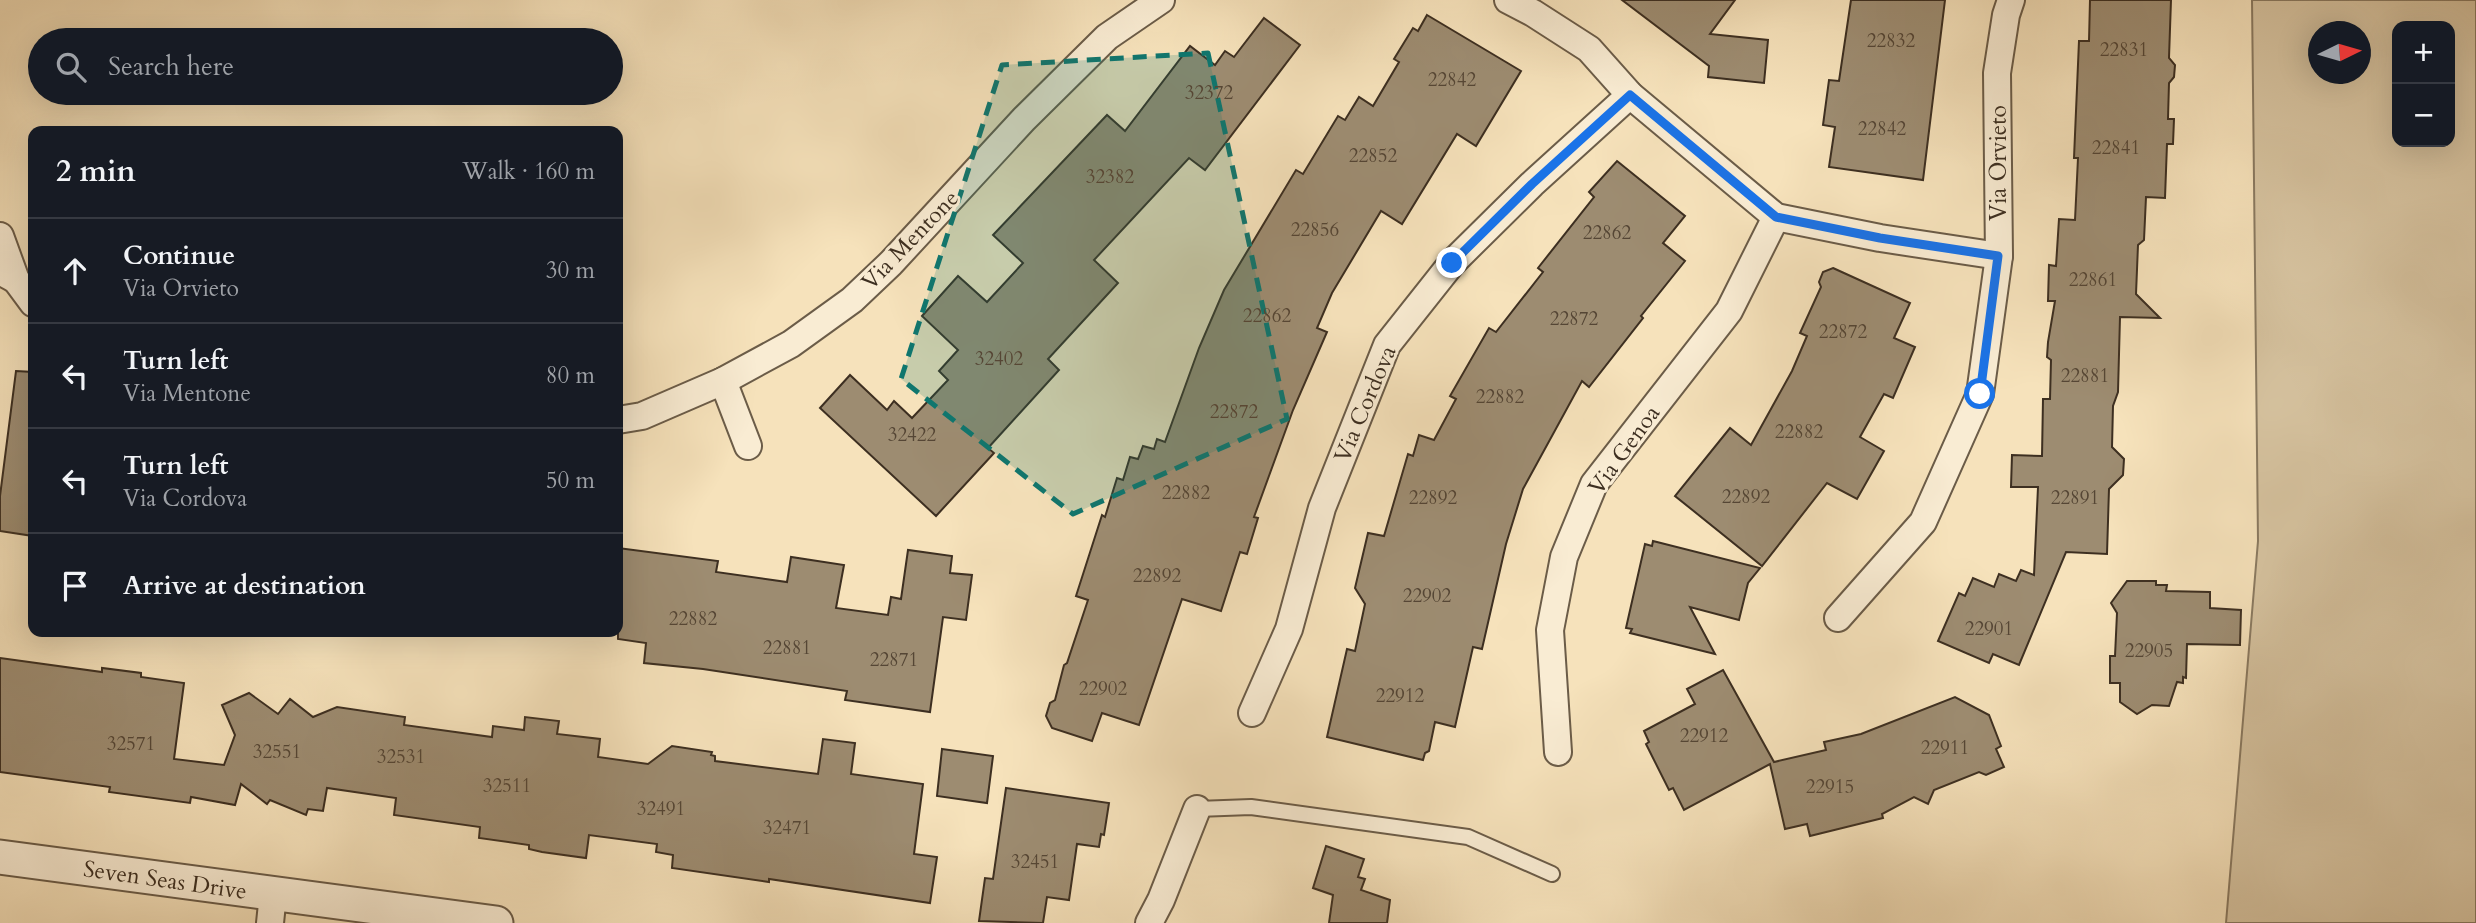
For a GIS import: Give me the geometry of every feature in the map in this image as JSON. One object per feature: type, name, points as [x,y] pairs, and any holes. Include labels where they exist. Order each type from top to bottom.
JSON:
[{"type":"street","name":"Via Mentone","points":[[623,419],[642,416],[723,382],[791,344],[852,300],[891,263],[1024,119],[1107,37],[1161,0]]},
{"type":"street","points":[[1508,0],[1538,7],[1589,49],[1630,95],[1776,217],[1880,238],[1998,256]]},
{"type":"street","name":"Via Orvieto","points":[[1838,618],[1923,522],[1980,394],[1998,256],[1997,73],[2011,0]]},
{"type":"street","name":"Via Cordova","points":[[1252,713],[1289,629],[1322,508],[1387,345],[1452,263],[1532,184],[1630,95]]},
{"type":"street","name":"Via Genoa","points":[[1558,752],[1550,630],[1564,556],[1594,484],[1729,311],[1776,217]]},
{"type":"street","points":[[0,236],[8,276],[28,298]]},
{"type":"street","points":[[723,382],[748,446]]},
{"type":"street","points":[[1149,923],[1161,900],[1197,809]]},
{"type":"street","name":"Seven Seas Drive","points":[[0,857],[272,909],[496,923]]},
{"type":"lane","points":[[1197,809],[1251,807],[1468,837],[1552,874]]},
{"type":"highlighted area","points":[[1208,53],[1287,419],[1073,514],[901,379],[1002,65]]},
{"type":"shaded area","points":[[2252,0],[2476,0],[2476,923],[2226,923],[2258,541]]},
{"type":"building","points":[[1622,0],[1735,0],[1710,34],[1768,40],[1764,83],[1708,77],[1709,66]]},
{"type":"building","points":[[1851,0],[1945,0],[1923,180],[1829,167],[1835,127],[1823,125],[1829,80],[1839,81]]},
{"type":"building","points":[[2090,0],[2171,0],[2169,58],[2175,65],[2174,77],[2169,83],[2168,119],[2174,119],[2173,144],[2167,144],[2165,198],[2146,197],[2144,240],[2138,245],[2136,294],[2160,318],[2120,317],[2118,392],[2113,406],[2112,447],[2124,459],[2123,475],[2109,489],[2107,554],[2066,552],[2019,665],[1993,654],[1989,663],[1938,641],[1959,593],[1965,596],[1973,578],[1994,587],[1999,574],[2016,581],[2021,570],[2034,575],[2038,487],[2011,487],[2012,455],[2042,456],[2043,399],[2050,399],[2051,360],[2047,357],[2055,301],[2048,301],[2049,265],[2056,266],[2059,219],[2075,220],[2078,158],[2074,158],[2079,41],[2089,41]]},
{"type":"building","points":[[1427,15],[1521,71],[1476,146],[1457,134],[1402,224],[1381,211],[1332,293],[1317,328],[1327,332],[1293,410],[1254,517],[1258,518],[1247,554],[1240,552],[1221,611],[1182,599],[1139,725],[1102,713],[1092,741],[1052,728],[1046,716],[1050,703],[1055,700],[1064,665],[1067,663],[1088,600],[1076,596],[1117,478],[1123,480],[1130,457],[1138,459],[1143,446],[1154,449],[1157,439],[1165,442],[1199,348],[1224,290],[1296,170],[1303,174],[1338,116],[1345,120],[1359,97],[1373,106],[1399,62],[1394,59],[1413,28],[1418,31]]},
{"type":"building","points":[[1264,18],[1300,45],[1205,170],[1189,158],[1094,260],[1118,283],[1048,359],[1059,370],[988,448],[994,453],[936,516],[820,408],[850,375],[887,410],[894,401],[912,418],[948,380],[939,371],[958,350],[922,316],[958,276],[987,302],[1023,263],[993,235],[1107,115],[1125,131],[1190,46],[1215,65],[1225,51],[1234,57]]},
{"type":"building","points":[[1617,161],[1685,216],[1663,243],[1685,261],[1589,387],[1582,381],[1523,489],[1506,544],[1482,649],[1473,647],[1455,727],[1435,722],[1429,751],[1425,753],[1423,760],[1327,737],[1347,649],[1355,651],[1365,604],[1355,588],[1368,533],[1384,536],[1408,454],[1413,456],[1419,435],[1434,440],[1456,399],[1450,396],[1489,328],[1496,332],[1543,272],[1538,268],[1594,197],[1589,192]]},
{"type":"building","points":[[1833,268],[1910,303],[1894,338],[1915,347],[1893,398],[1884,394],[1860,437],[1884,451],[1857,499],[1827,483],[1762,566],[1675,496],[1730,428],[1751,445],[1792,371],[1807,336],[1800,333],[1821,287],[1819,282],[1823,272]]},
{"type":"building","points":[[16,371],[28,372],[28,535],[0,531],[0,496]]},
{"type":"building","points":[[1653,541],[1760,568],[1748,583],[1739,620],[1690,607],[1715,654],[1630,633],[1632,629],[1626,628],[1645,544],[1652,546]]},
{"type":"building","points":[[623,549],[718,561],[716,572],[787,582],[791,557],[844,565],[836,608],[888,615],[891,597],[901,599],[908,550],[952,556],[950,573],[972,575],[966,620],[943,617],[930,712],[845,700],[847,691],[703,669],[644,663],[646,643],[618,639],[623,637]]},
{"type":"building","points":[[2127,581],[2156,581],[2156,585],[2167,585],[2166,591],[2210,592],[2210,608],[2241,610],[2240,645],[2187,644],[2186,678],[2183,677],[2183,683],[2177,682],[2169,706],[2152,705],[2137,714],[2120,702],[2120,683],[2110,683],[2110,656],[2115,656],[2117,613],[2111,603]]},
{"type":"building","points":[[0,658],[102,672],[102,668],[141,673],[141,677],[184,683],[174,759],[224,765],[235,735],[222,705],[249,693],[278,714],[290,699],[313,717],[337,707],[405,717],[404,725],[492,737],[493,726],[524,730],[525,717],[559,721],[557,734],[600,739],[598,757],[648,764],[672,746],[712,752],[715,761],[818,774],[823,739],[855,743],[851,774],[923,784],[914,854],[937,857],[930,903],[769,879],[769,882],[672,868],[673,855],[656,852],[657,844],[589,835],[586,858],[542,852],[529,849],[529,845],[479,838],[480,827],[394,815],[396,798],[327,788],[323,811],[308,809],[306,815],[270,800],[267,804],[241,784],[235,805],[191,797],[190,803],[109,792],[110,787],[0,772]]},
{"type":"building","points":[[1723,670],[1774,762],[1826,750],[1824,742],[1861,734],[1955,697],[1989,715],[2001,746],[1996,749],[2004,767],[1986,775],[1979,772],[1934,790],[1928,804],[1914,797],[1882,814],[1883,818],[1810,836],[1807,824],[1785,829],[1770,764],[1684,810],[1673,788],[1669,790],[1646,744],[1649,742],[1644,731],[1695,704],[1687,689]]},
{"type":"building","points":[[942,749],[993,756],[987,803],[937,796]]},
{"type":"building","points":[[1006,788],[1109,803],[1104,835],[1101,834],[1099,847],[1077,844],[1069,900],[1047,897],[1043,923],[979,921],[985,878],[993,879]]},
{"type":"building","points":[[1326,846],[1364,859],[1358,877],[1365,879],[1361,890],[1390,900],[1387,923],[1329,923],[1333,895],[1313,888]]},
{"type":"route","points":[[1452,263],[1532,184],[1630,95],[1776,217],[1880,238],[1998,256],[1980,394]]}]
